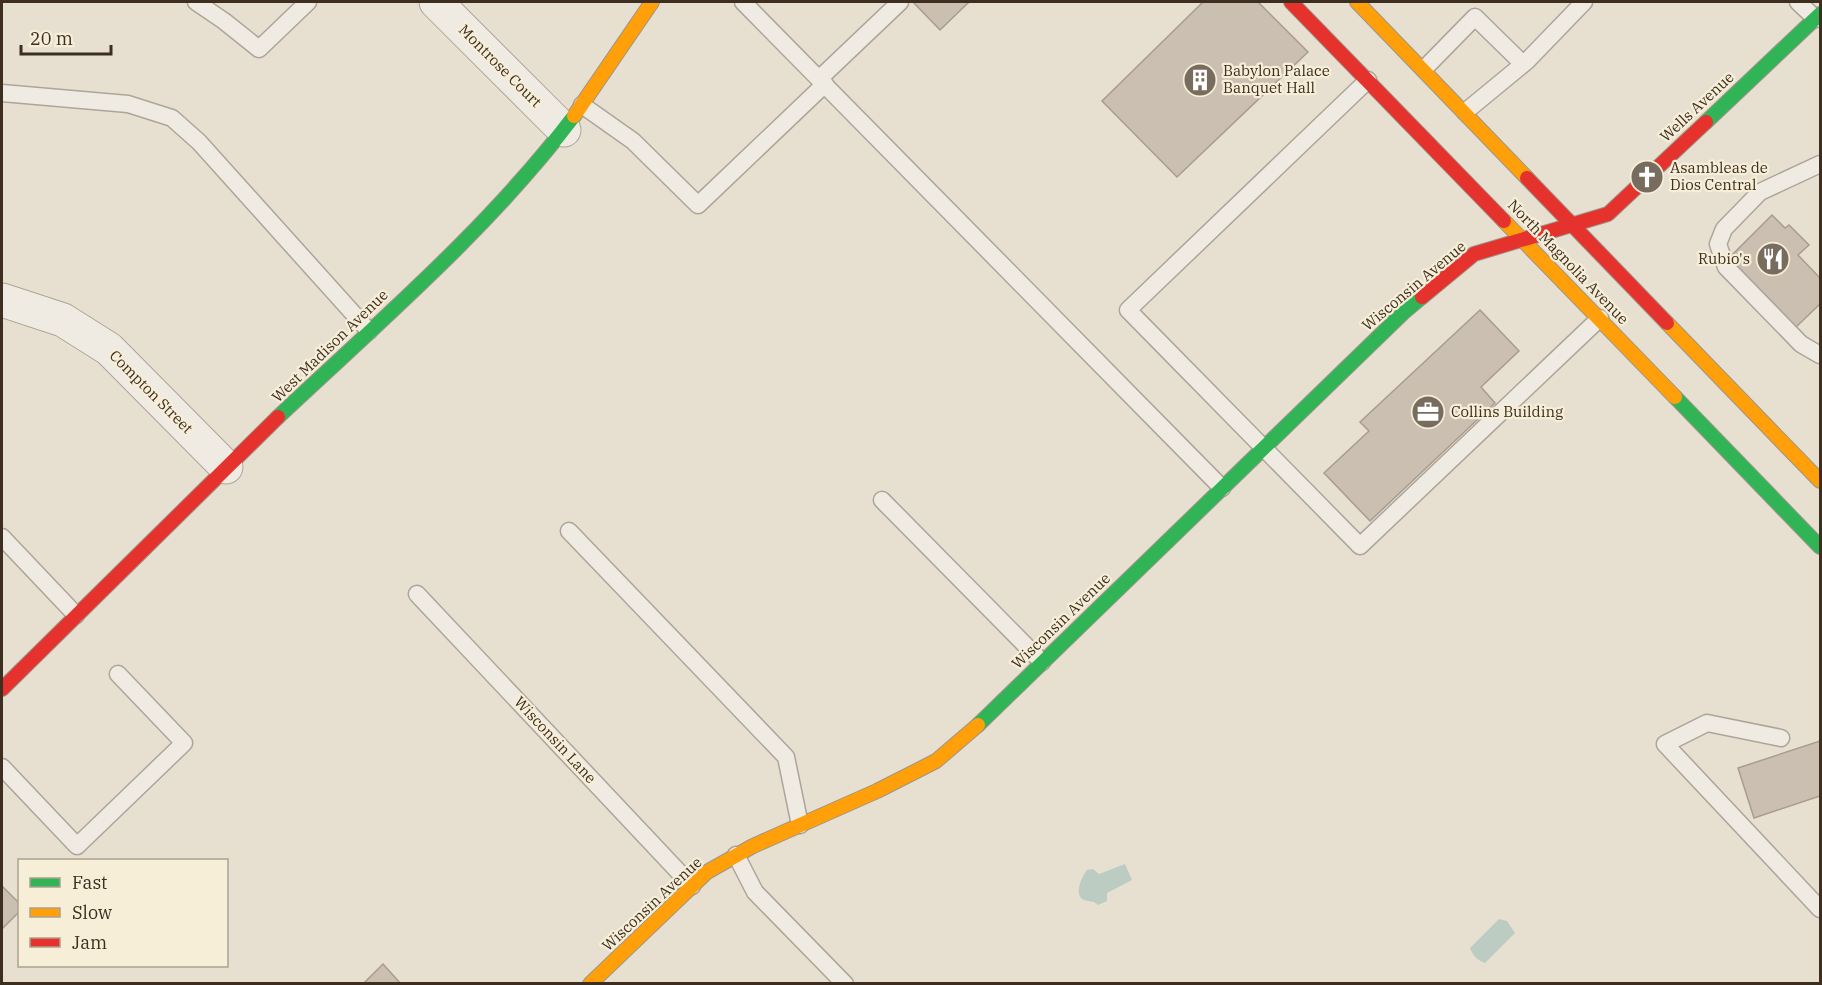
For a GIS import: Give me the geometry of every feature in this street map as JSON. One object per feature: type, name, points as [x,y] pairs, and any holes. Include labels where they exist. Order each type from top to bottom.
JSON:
[{"type":"street","name":"Montrose Court","points":[[436,2],[573,117]]},
{"type":"street","name":"West Madison Avenue","points":[[2,689],[226,467],[464,242],[534,166],[573,117],[619,54],[652,2]]},
{"type":"street","name":"North Magnolia Avenue","points":[[1291,2],[1821,548]]},
{"type":"street","name":"North Magnolia Avenue","points":[[1357,2],[1821,481]]},
{"type":"street","name":"Wells Avenue","points":[[1523,240],[1608,213],[1818,17]]},
{"type":"street","name":"Wisconsin Avenue","points":[[597,981],[707,872],[736,855],[877,791],[936,761],[963,740],[1403,313],[1474,254],[1523,240]]},
{"type":"street","name":"Compton Street","points":[[2,300],[63,320],[109,348],[226,467]]},
{"type":"lane","points":[[196,2],[260,50],[308,2]]},
{"type":"lane","points":[[743,2],[1222,488]]},
{"type":"lane","points":[[573,117],[633,141],[698,205],[900,2]]},
{"type":"lane","points":[[1465,112],[1522,64],[1584,2]]},
{"type":"lane","points":[[1798,2],[1818,17]]},
{"type":"lane","points":[[1424,69],[1475,17],[1522,64]]},
{"type":"lane","points":[[1368,80],[1128,310],[1360,546],[1600,318]]},
{"type":"lane","points":[[2,93],[128,104],[172,118],[199,142],[369,331]]},
{"type":"lane","points":[[1821,164],[1760,192],[1724,229],[1718,244],[1726,267],[1801,344],[1821,355]]},
{"type":"lane","points":[[882,500],[1042,662]]},
{"type":"lane","points":[[568,531],[786,757],[800,825]]},
{"type":"lane","points":[[2,537],[76,615]]},
{"type":"lane","name":"Wisconsin Lane","points":[[417,594],[692,886]]},
{"type":"lane","points":[[2,768],[76,846],[184,743],[118,674]]},
{"type":"lane","points":[[1781,738],[1707,723],[1665,744],[1821,909]]},
{"type":"lane","points":[[736,855],[755,892],[846,984]]},
{"type":"shaded area","points":[[1125,864],[1132,880],[1107,893],[1107,901],[1098,905],[1081,898],[1080,885],[1087,870],[1093,869],[1099,874]]},
{"type":"shaded area","points":[[1499,919],[1507,921],[1515,933],[1485,963],[1472,953],[1470,948]]},
{"type":"building","points":[[913,2],[969,2],[940,30]]},
{"type":"building","name":"Babylon Palace Banquet Hall","points":[[1203,2],[1258,2],[1308,52],[1177,177],[1102,101]]},
{"type":"building","points":[[1772,215],[1785,228],[1789,225],[1809,245],[1798,255],[1820,278],[1820,304],[1796,327],[1729,258]]},
{"type":"building","name":"Collins Building","points":[[1480,310],[1519,351],[1481,387],[1495,403],[1370,521],[1324,473],[1369,431],[1360,422]]},
{"type":"building","points":[[1820,741],[1820,796],[1754,818],[1738,768]]},
{"type":"building","points":[[2,886],[18,902],[18,913],[2,929]]},
{"type":"building","points":[[383,964],[401,984],[363,984]]},
{"type":"traffic: fast","points":[[1706,122],[1820,14]]},
{"type":"traffic: fast","points":[[278,417],[470,235],[541,157],[574,116]]},
{"type":"traffic: fast","points":[[978,725],[1422,297]]},
{"type":"traffic: fast","points":[[1675,397],[1820,547]]},
{"type":"traffic: slow","points":[[574,116],[652,2]]},
{"type":"traffic: slow","points":[[1357,2],[1527,178]]},
{"type":"traffic: slow","points":[[1504,221],[1675,397]]},
{"type":"traffic: slow","points":[[1667,323],[1820,481]]},
{"type":"traffic: slow","points":[[590,984],[707,872],[753,846],[877,791],[936,761],[978,725]]},
{"type":"traffic: jam","points":[[1291,2],[1504,221]]},
{"type":"traffic: jam","points":[[1422,297],[1474,254],[1608,214],[1706,122]]},
{"type":"traffic: jam","points":[[1527,178],[1667,323]]},
{"type":"traffic: jam","points":[[2,689],[278,417]]},
{"type":"place","name":"Babylon Palace Banquet Hall","points":[[1200,80]]},
{"type":"place","name":"Asambleas de Dios Central","points":[[1647,177]]},
{"type":"place","name":"Rubio's","points":[[1773,259]]},
{"type":"place","name":"Collins Building","points":[[1428,412]]}]
